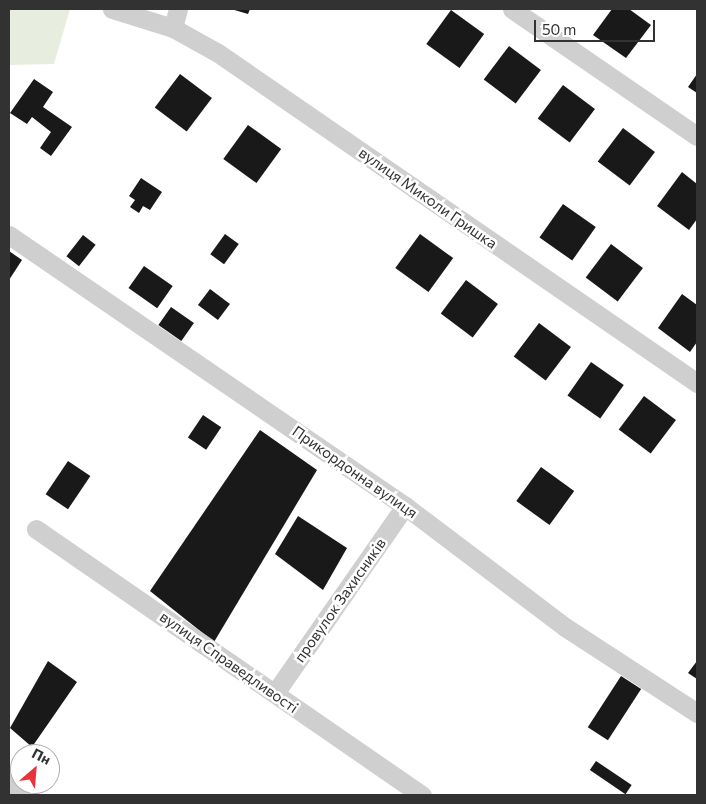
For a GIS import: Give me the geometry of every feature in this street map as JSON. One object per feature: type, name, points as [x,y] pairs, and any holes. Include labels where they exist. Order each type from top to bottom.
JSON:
[{"type":"street","name":"вулиця Миколи Гришка","points":[[112,9],[173,28],[218,53],[697,383]]},
{"type":"street","points":[[173,28],[178,9]]},
{"type":"street","points":[[512,9],[697,136]]},
{"type":"street","name":"Прикордонна вулиця","points":[[9,235],[404,506],[566,627],[697,714]]},
{"type":"street","name":"провулок Захисників","points":[[275,693],[404,506]]},
{"type":"street","name":"вулиця Справедливості","points":[[36,529],[422,795]]},
{"type":"street","points":[[9,782],[28,795]]},
{"type":"shaded area","points":[[9,9],[70,9],[54,64],[9,65]]},
{"type":"building","points":[[231,9],[250,9],[248,14]]},
{"type":"building","points":[[612,9],[629,9],[651,25],[626,58],[593,35]]},
{"type":"building","points":[[451,10],[484,34],[459,68],[426,44]]},
{"type":"building","points":[[509,46],[541,70],[516,104],[484,80]]},
{"type":"building","points":[[180,74],[212,98],[187,132],[155,108]]},
{"type":"building","points":[[697,74],[697,93],[688,87]]},
{"type":"building","points":[[34,79],[53,92],[43,107],[72,127],[51,156],[40,148],[51,132],[32,117],[27,124],[10,113]]},
{"type":"building","points":[[563,85],[595,109],[570,143],[538,119]]},
{"type":"building","points":[[248,125],[281,149],[256,183],[223,159]]},
{"type":"building","points":[[623,128],[655,152],[630,186],[598,162]]},
{"type":"building","points":[[682,172],[697,184],[697,219],[689,230],[657,206]]},
{"type":"building","points":[[141,178],[162,192],[150,210],[143,206],[139,213],[130,207],[135,200],[129,196]]},
{"type":"building","points":[[563,204],[596,227],[572,261],[539,238]]},
{"type":"building","points":[[225,234],[239,244],[224,264],[210,254]]},
{"type":"building","points":[[420,234],[453,258],[428,292],[395,268]]},
{"type":"building","points":[[83,235],[96,245],[79,266],[66,256]]},
{"type":"building","points":[[611,244],[643,268],[618,302],[586,278]]},
{"type":"building","points":[[9,251],[22,260],[9,280]]},
{"type":"building","points":[[144,266],[173,286],[157,308],[129,288]]},
{"type":"building","points":[[466,280],[498,304],[473,338],[441,314]]},
{"type":"building","points":[[210,289],[230,304],[218,320],[198,305]]},
{"type":"building","points":[[682,294],[697,305],[697,342],[690,352],[658,328]]},
{"type":"building","points":[[171,307],[194,323],[181,341],[158,325]]},
{"type":"building","points":[[539,323],[571,347],[546,381],[514,357]]},
{"type":"building","points":[[591,362],[624,385],[600,419],[567,396]]},
{"type":"building","points":[[644,396],[676,420],[651,454],[619,430]]},
{"type":"building","points":[[203,415],[221,427],[206,450],[188,437]]},
{"type":"building","points":[[260,430],[317,470],[214,642],[150,591]]},
{"type":"building","points":[[68,461],[90,476],[68,509],[46,494]]},
{"type":"building","points":[[541,467],[574,491],[549,525],[516,501]]},
{"type":"building","points":[[298,516],[347,548],[323,590],[275,554]]},
{"type":"building","points":[[48,661],[77,682],[34,744],[29,744],[10,728]]},
{"type":"building","points":[[697,661],[697,679],[688,673]]},
{"type":"building","points":[[621,676],[641,689],[608,740],[588,727]]},
{"type":"building","points":[[596,761],[632,785],[625,794],[590,770]]}]
